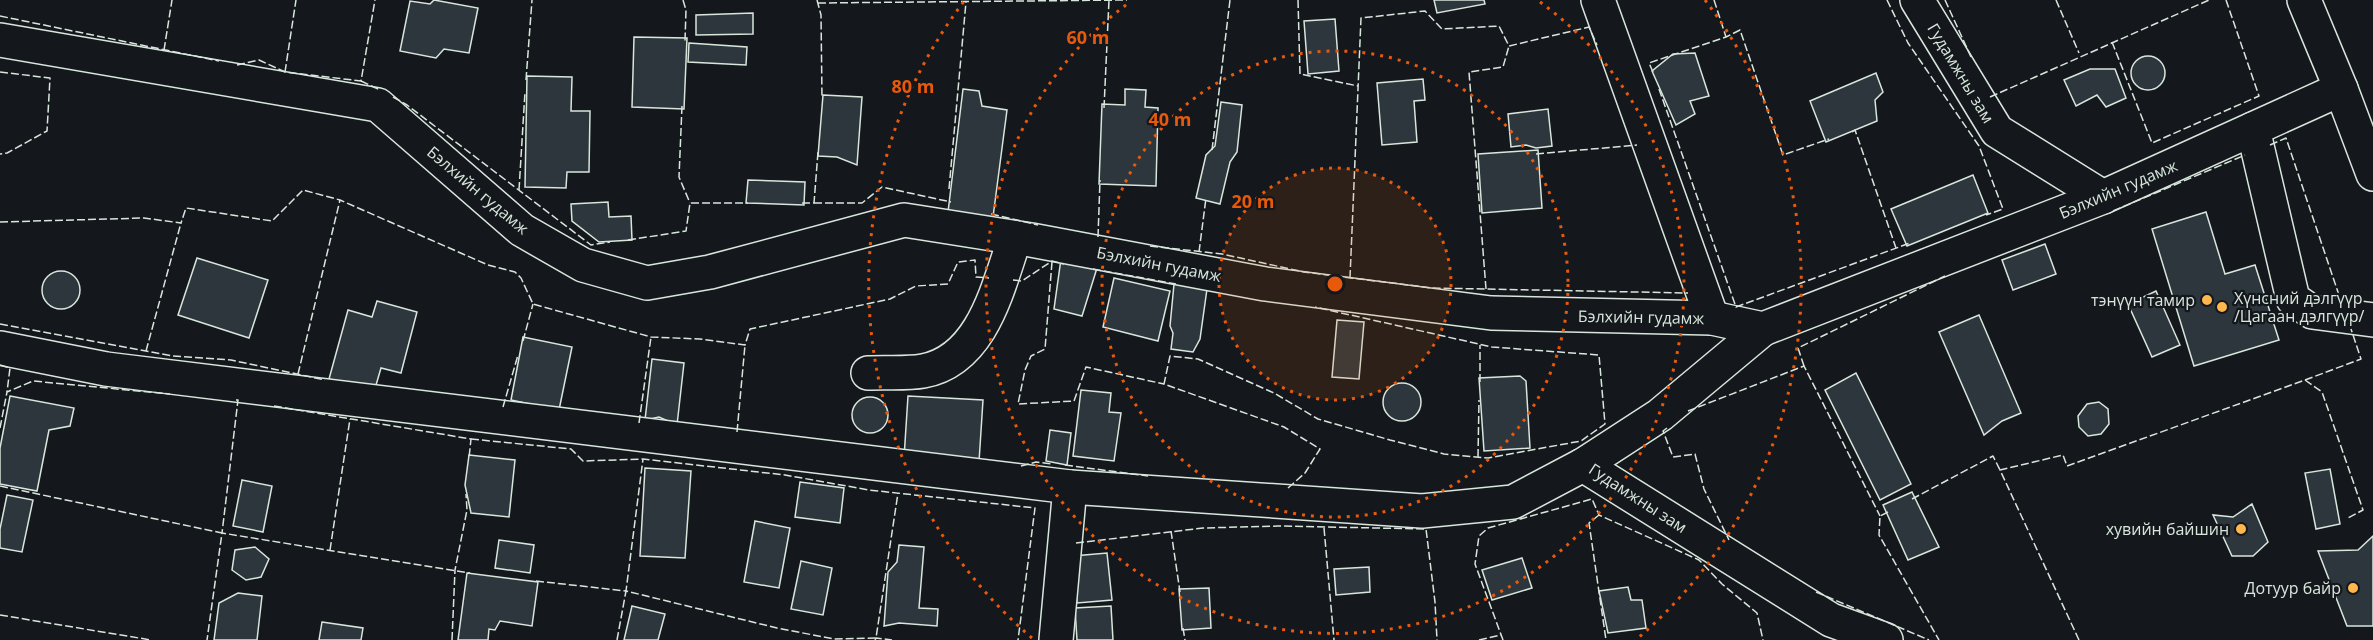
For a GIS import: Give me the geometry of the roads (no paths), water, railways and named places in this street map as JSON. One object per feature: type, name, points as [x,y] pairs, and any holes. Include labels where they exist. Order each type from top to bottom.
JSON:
[{"type":"street","points":[[1598,0],[1712,318]]},
{"type":"street","name":"Гудамжны зам","points":[[1917,0],[1996,131],[2103,197]]},
{"type":"street","points":[[2304,0],[2373,174]]},
{"type":"street","name":"Бэлхийн гудамж","points":[[0,40],[378,105],[522,230],[582,265],[647,283],[710,272],[904,220],[1265,284],[1491,313],[1712,318],[1763,328],[2103,197],[2341,89]]},
{"type":"street","points":[[2253,129],[2293,299],[2312,312],[2373,320]]},
{"type":"street","points":[[868,373],[924,371],[946,363],[967,346],[986,319],[1015,238]]},
{"type":"street","name":"Гудамжны зам","points":[[1763,328],[1660,415],[1583,465],[1831,620],[1887,640]]},
{"type":"street","points":[[0,348],[106,369],[1071,487],[1422,511],[1513,502],[1583,465]]},
{"type":"street","points":[[1056,640],[1071,487]]},
{"type":"place","name":"тэнүүн тамир","points":[[2207,300]]},
{"type":"place","name":"Хүнсний дэлгүүр /Цагаан дэлгүүр/","points":[[2222,307]]},
{"type":"place","name":"хувийн байшин","points":[[2241,529]]},
{"type":"place","name":"Дотуур байр","points":[[2353,588]]}]
